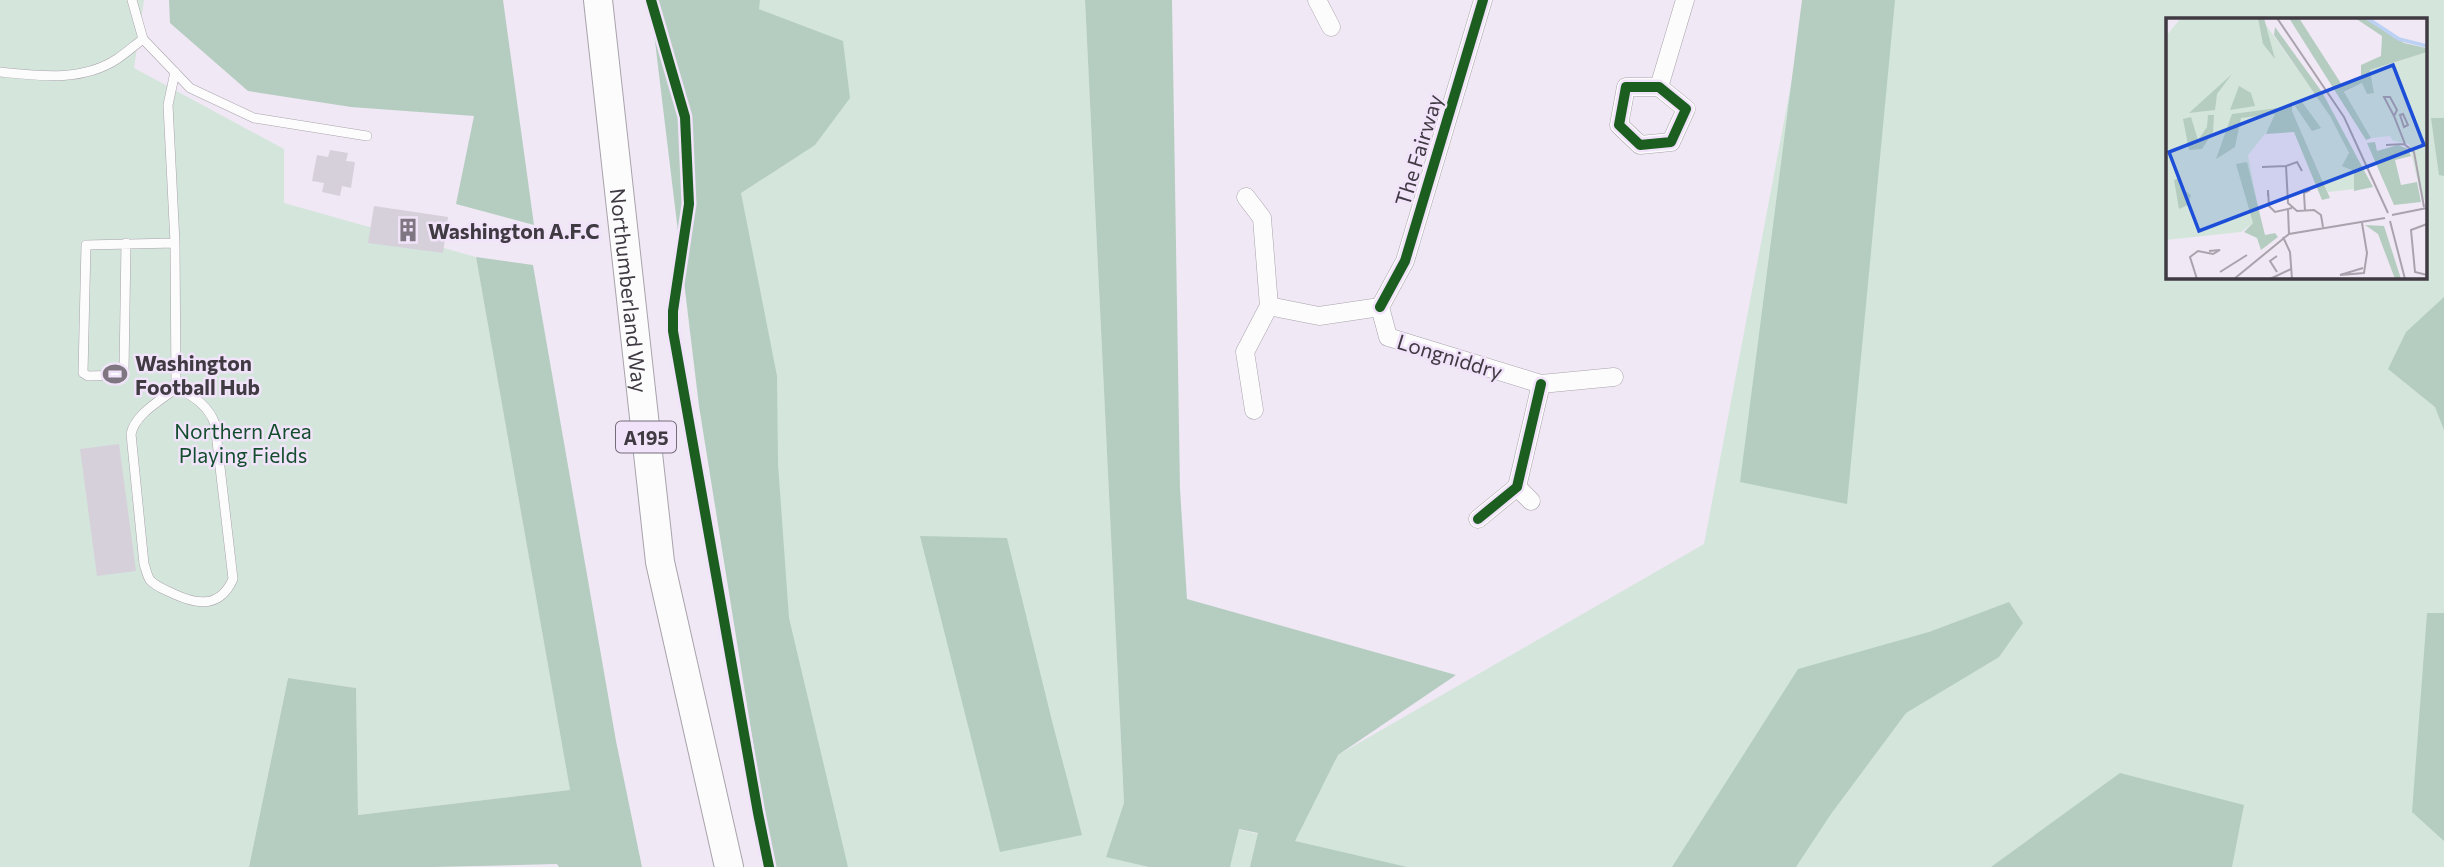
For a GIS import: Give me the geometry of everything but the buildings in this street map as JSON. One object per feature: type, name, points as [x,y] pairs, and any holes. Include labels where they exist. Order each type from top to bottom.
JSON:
[{"type":"main road","name":"Northumberland Way","points":[[598,0],[660,562],[729,867]]},
{"type":"street","points":[[1317,0],[1331,27]]},
{"type":"street","name":"The Fairway","points":[[1380,307],[1405,261],[1483,0]]},
{"type":"street","points":[[1659,87],[1685,0]]},
{"type":"street","points":[[1246,197],[1262,218],[1269,306],[1245,352],[1254,410]]},
{"type":"street","points":[[1269,306],[1319,316],[1380,307]]},
{"type":"street","name":"Longniddry","points":[[1380,307],[1388,337],[1541,384],[1614,377]]},
{"type":"street","points":[[1478,519],[1517,487],[1541,384]]},
{"type":"street","points":[[1517,487],[1531,500]]},
{"type":"lane","points":[[132,0],[143,39],[190,88],[254,118],[367,136]]},
{"type":"lane","points":[[0,72],[55,78],[89,71],[116,60],[143,39]]},
{"type":"lane","points":[[174,72],[167,105],[175,243],[176,388]]},
{"type":"lane","points":[[126,243],[124,371],[122,375],[88,376],[83,373],[86,245],[126,243],[175,243]]},
{"type":"lane","points":[[176,388],[192,394],[212,416],[215,424],[233,579],[230,587],[218,598],[206,603],[191,601],[160,588],[150,579],[144,564],[131,435],[133,425],[144,413],[176,388]]},
{"type":"green space","name":"Northern Area Playing Fields","points":[[0,0],[144,0],[134,68],[284,149],[284,203],[476,257],[570,790],[358,815],[356,688],[288,678],[249,867],[0,867]]},
{"type":"green space","points":[[169,0],[503,0],[534,225],[456,204],[474,116],[351,107],[248,91],[170,23]]},
{"type":"green space","points":[[650,0],[760,0],[759,9],[843,41],[850,98],[815,145],[741,193],[777,376],[778,464],[789,618],[848,867],[773,867],[699,406]]},
{"type":"green space","points":[[731,0],[1085,0],[1124,803],[1294,842],[1338,755],[1704,544],[1807,0],[2444,0],[2444,867],[843,867],[760,546]]},
{"type":"green space","points":[[1085,0],[1172,0],[1180,489],[1187,599],[1456,675],[1338,755],[1295,841],[1407,867],[1250,867],[1258,833],[1239,829],[1230,867],[1149,867],[1106,857],[1124,803]]},
{"type":"green space","points":[[1802,0],[1895,0],[1847,504],[1740,482]]},
{"type":"green space","points":[[2431,118],[2444,118],[2444,176],[2439,175]]},
{"type":"green space","points":[[476,257],[533,265],[616,741],[642,867],[559,867],[557,864],[249,867],[288,678],[356,688],[358,815],[570,790]]},
{"type":"green space","points":[[2444,297],[2444,430],[2435,407],[2388,369],[2406,332]]},
{"type":"green space","points":[[920,536],[1007,538],[1082,835],[1000,852]]},
{"type":"green space","points":[[2009,602],[2023,623],[1999,657],[1906,713],[1831,814],[1796,867],[1672,867],[1798,669],[1929,632]]},
{"type":"green space","points":[[2427,613],[2444,613],[2444,841],[2412,812]]},
{"type":"green space","points":[[2120,773],[2244,805],[2232,867],[1991,867]]},
{"type":"cycle path","points":[[651,0],[685,117],[689,204],[673,311],[673,331],[769,867]]},
{"type":"cycle path","points":[[1380,307],[1405,261],[1483,0]]},
{"type":"cycle path","points":[[1626,87],[1659,87],[1686,109],[1671,142],[1640,145],[1619,125],[1626,87]]},
{"type":"cycle path","points":[[1478,519],[1517,487],[1541,384]]},
{"type":"place","name":"Washington A.F.C","points":[[408,230]]},
{"type":"place","name":"Washington Football Hub","points":[[115,374]]}]
